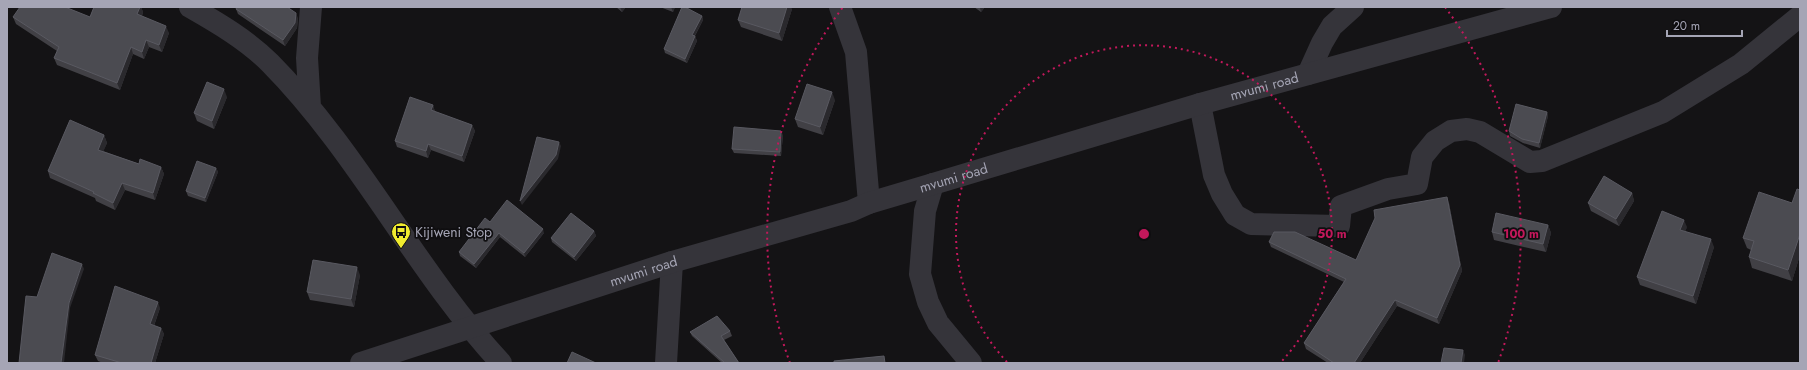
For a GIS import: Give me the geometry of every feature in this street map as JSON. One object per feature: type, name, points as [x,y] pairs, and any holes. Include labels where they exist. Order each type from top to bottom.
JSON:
[{"type":"street","points":[[190,7],[241,38],[269,62],[310,107],[364,178],[427,269],[471,328],[501,363]]},
{"type":"street","points":[[310,107],[307,58],[311,7]]},
{"type":"street","points":[[840,7],[843,10],[856,52],[869,203]]},
{"type":"street","points":[[1308,74],[1322,43],[1332,26],[1353,7]]},
{"type":"street","name":"mvumi road","points":[[361,363],[672,262],[851,211],[869,203],[932,184],[1200,104],[1551,7]]},
{"type":"street","points":[[1200,104],[1214,176],[1234,215],[1251,224],[1339,226],[1341,206],[1388,189],[1417,184],[1422,157],[1435,141],[1451,131],[1467,129],[1480,132],[1530,162],[1542,161],[1663,112],[1741,64],[1800,16]]},
{"type":"street","points":[[932,184],[925,211],[920,274],[928,302],[938,324],[971,363]]},
{"type":"street","points":[[666,363],[672,262]]},
{"type":"building","points":[[20,7],[65,7],[90,17],[94,7],[140,7],[137,14],[166,26],[159,45],[146,40],[142,52],[131,47],[117,83],[54,58],[59,47],[13,17]]},
{"type":"building","points":[[237,7],[287,7],[296,13],[295,23],[283,40],[236,9]]},
{"type":"building","points":[[682,7],[685,7],[702,16],[692,35],[695,36],[685,59],[664,49]]},
{"type":"building","points":[[742,7],[787,7],[779,33],[738,20]]},
{"type":"building","points":[[207,82],[224,89],[212,121],[194,113]]},
{"type":"building","points":[[807,84],[832,92],[820,127],[795,119]]},
{"type":"building","points":[[410,97],[433,105],[431,110],[472,125],[462,156],[428,144],[426,151],[395,141]]},
{"type":"building","points":[[1516,104],[1547,112],[1539,143],[1522,139],[1509,131]]},
{"type":"building","points":[[70,120],[104,135],[98,150],[139,164],[140,159],[161,167],[153,193],[122,183],[113,203],[93,193],[94,192],[48,171]]},
{"type":"building","points":[[734,127],[781,131],[780,152],[732,149]]},
{"type":"building","points":[[537,137],[559,142],[556,155],[520,201]]},
{"type":"building","points":[[197,161],[216,168],[205,198],[186,191]]},
{"type":"building","points":[[1604,176],[1632,193],[1616,219],[1588,203]]},
{"type":"building","points":[[1797,189],[1800,190],[1800,234],[1788,270],[1749,257],[1754,241],[1743,238],[1759,192],[1792,203]]},
{"type":"building","points":[[1447,197],[1460,265],[1437,318],[1395,300],[1354,363],[1334,363],[1304,343],[1346,279],[1269,242],[1274,232],[1295,232],[1356,260],[1375,218],[1374,210]]},
{"type":"building","points":[[507,200],[543,229],[524,253],[499,233],[474,264],[459,252],[485,218],[490,222]]},
{"type":"building","points":[[1662,211],[1684,220],[1680,230],[1711,239],[1693,296],[1637,277]]},
{"type":"building","points":[[571,213],[594,231],[574,257],[551,238]]},
{"type":"building","points":[[1496,213],[1548,225],[1543,244],[1492,232]]},
{"type":"building","points":[[52,253],[82,264],[69,303],[61,363],[19,363],[26,296],[37,297]]},
{"type":"building","points":[[313,260],[357,267],[351,299],[307,292]]},
{"type":"building","points":[[115,286],[158,302],[150,324],[161,328],[151,363],[122,363],[95,355]]},
{"type":"building","points":[[717,316],[730,331],[721,336],[739,363],[725,363],[690,332]]},
{"type":"building","points":[[1444,348],[1463,350],[1461,363],[1441,363]]},
{"type":"building","points":[[572,352],[596,363],[567,363]]},
{"type":"building","points":[[884,356],[885,363],[834,363],[834,361]]},
{"type":"place","name":"Kijiweni Stop","points":[[401,249]]}]
